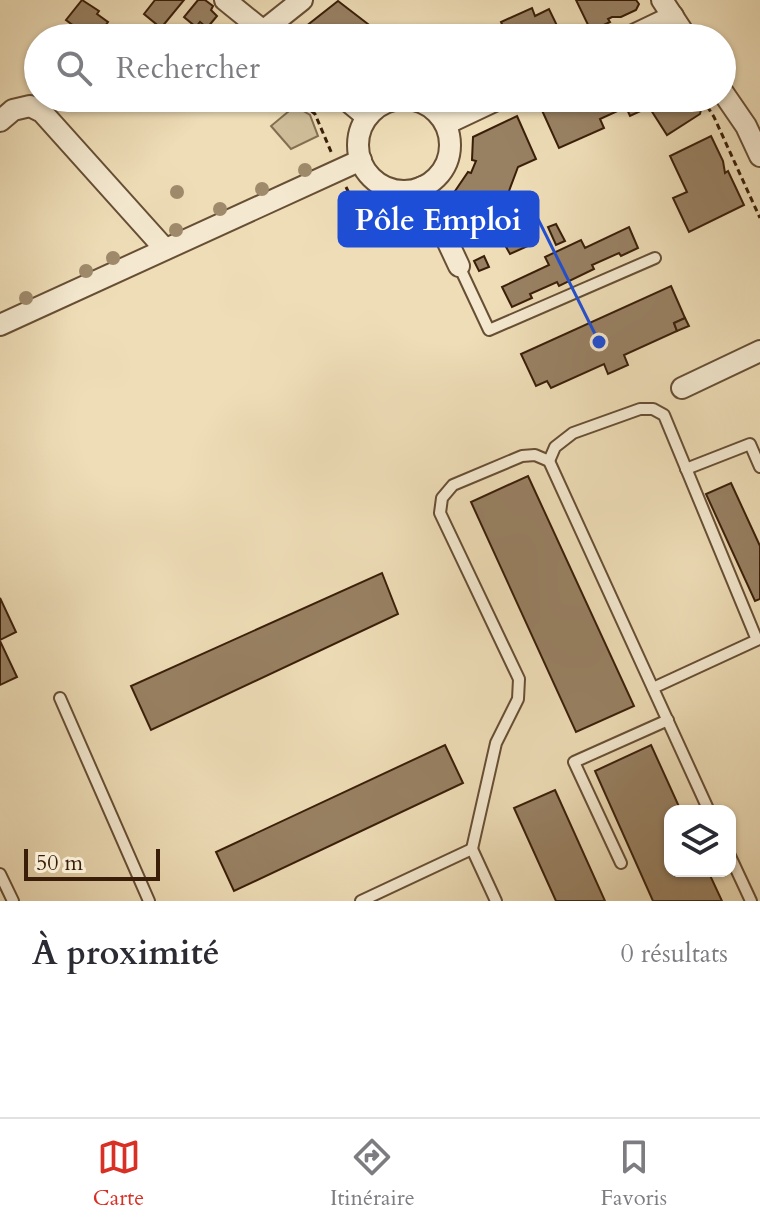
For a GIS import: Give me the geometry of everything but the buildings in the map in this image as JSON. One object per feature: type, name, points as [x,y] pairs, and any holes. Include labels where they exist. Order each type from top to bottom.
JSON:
[{"type":"street","points":[[225,0],[255,24]]},
{"type":"street","points":[[278,24],[302,0]]},
{"type":"street","points":[[646,24],[667,8]]},
{"type":"street","points":[[0,121],[13,110],[24,107]]},
{"type":"street","points":[[736,107],[751,124],[760,156]]},
{"type":"street","points":[[42,112],[165,249]]},
{"type":"street","points":[[361,112],[367,117]]},
{"type":"street","points":[[372,112],[360,130],[358,145],[361,160],[368,173],[379,183],[408,191],[422,187],[442,172],[448,161],[451,148],[446,124],[438,112]]},
{"type":"street","points":[[446,124],[471,112]]},
{"type":"street","points":[[0,325],[361,160]]},
{"type":"street","points":[[422,187],[459,266]]},
{"type":"street","points":[[682,388],[760,351]]},
{"type":"lane","points":[[459,266],[489,330],[655,258]]},
{"type":"lane","points":[[549,461],[555,447],[573,433],[640,409],[653,409],[664,415],[757,640],[653,688]]},
{"type":"lane","points":[[686,469],[750,444],[760,467]]},
{"type":"lane","points":[[496,901],[472,849],[496,743],[518,699],[519,679],[444,526],[440,513],[442,498],[453,485],[522,456],[535,455],[549,461],[706,805]]},
{"type":"lane","points":[[60,698],[149,901]]},
{"type":"lane","points":[[621,863],[574,762],[668,720]]},
{"type":"lane","points":[[361,901],[472,849]]},
{"type":"lane","points":[[736,869],[751,901]]},
{"type":"lane","points":[[0,874],[13,901]]},
{"type":"path","points":[[711,112],[760,218]]},
{"type":"shaded area","points":[[288,112],[305,112],[310,115],[318,136],[291,149],[271,126]]},
{"type":"place","name":"Pôle Emploi","points":[[599,342]]}]
